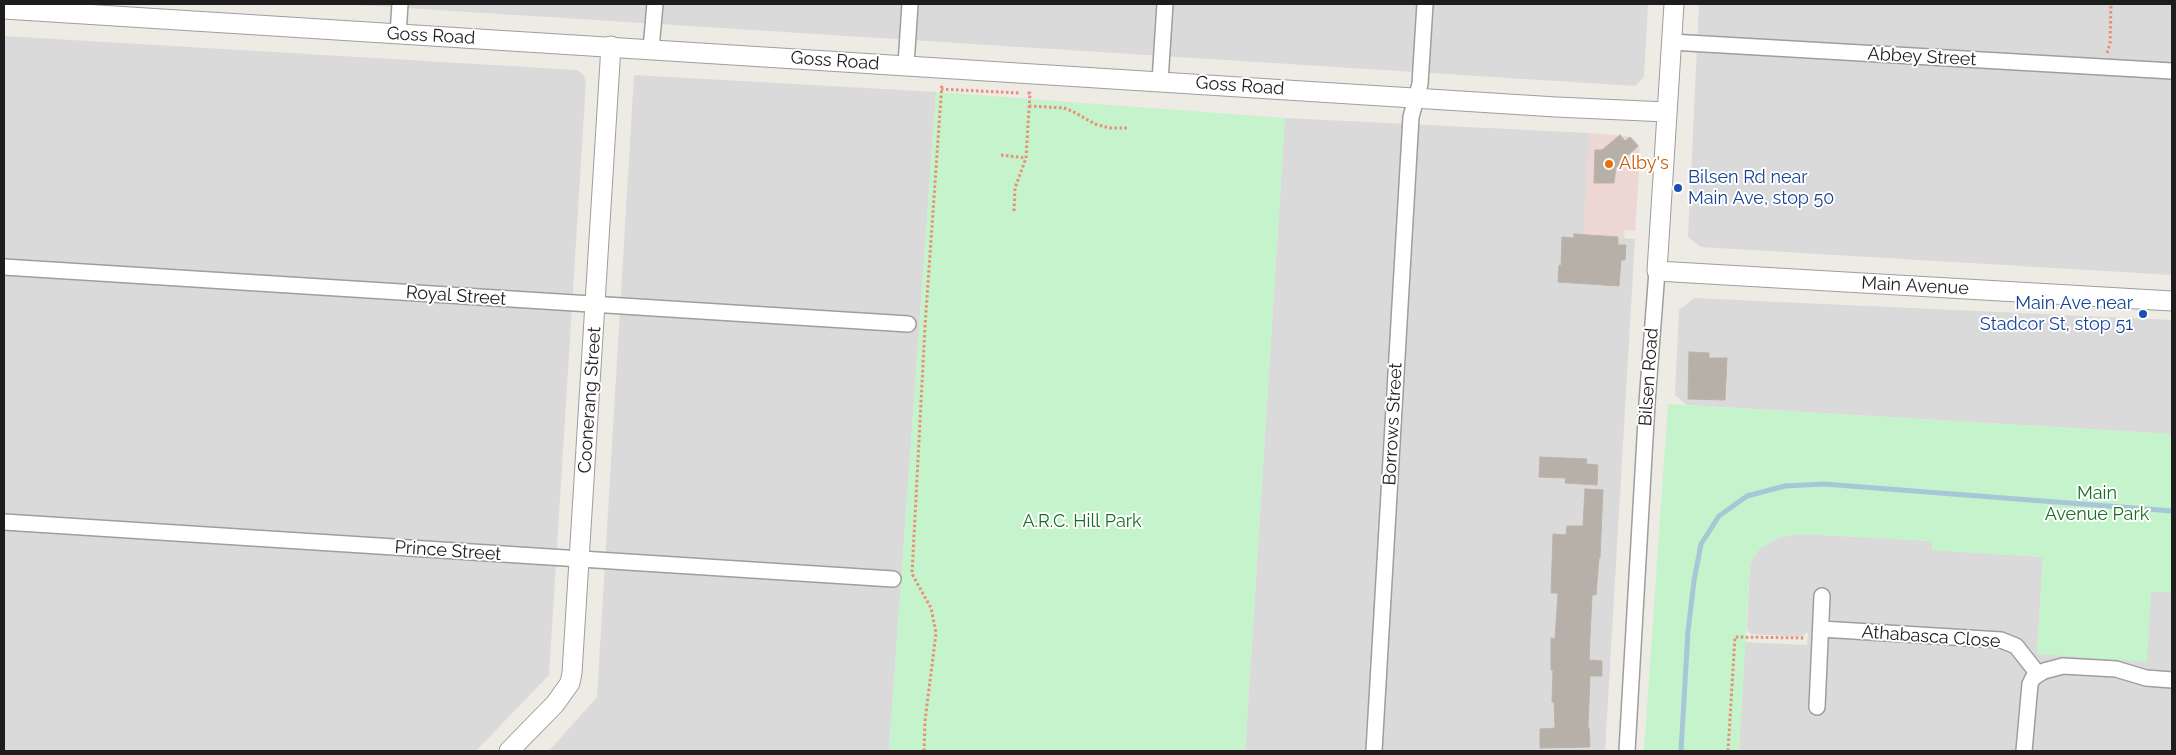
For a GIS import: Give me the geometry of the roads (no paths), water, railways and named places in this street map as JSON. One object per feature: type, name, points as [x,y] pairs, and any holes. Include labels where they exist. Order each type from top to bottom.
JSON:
[{"type":"street","points":[[398,34],[400,4]]},
{"type":"street","points":[[651,49],[655,4]]},
{"type":"street","points":[[906,65],[910,4]]},
{"type":"street","points":[[1160,81],[1165,4]]},
{"type":"street","name":"Borrows Street","points":[[1374,751],[1411,117],[1420,84],[1425,4]]},
{"type":"street","name":"Bilsen Road","points":[[1627,751],[1647,403],[1674,4]]},
{"type":"street","name":"Goss Road","points":[[4,9],[129,10],[398,34],[1667,112]]},
{"type":"street","name":"Abbey Street","points":[[1671,42],[2172,71]]},
{"type":"street","name":"Coonerang Street","points":[[509,751],[555,704],[570,684],[574,661],[611,46]]},
{"type":"street","name":"Royal Street","points":[[4,267],[908,324]]},
{"type":"street","name":"Main Avenue","points":[[1657,271],[2172,301]]},
{"type":"street","name":"Prince Street","points":[[4,522],[893,579]]},
{"type":"street","points":[[1817,706],[1822,596]]},
{"type":"street","name":"Athabasca Close","points":[[1821,629],[2001,640],[2016,646],[2038,674]]},
{"type":"street","points":[[2024,751],[2030,684],[2038,674],[2050,668],[2063,666],[2116,669],[2138,677],[2172,680]]},
{"type":"waterway","points":[[1681,751],[1688,631],[1701,544],[1719,516],[1747,496],[1785,486],[1824,484],[2172,511]]},
{"type":"place","name":"Alby's","points":[[1609,164]]},
{"type":"place","name":"Bilsen Rd near Main Ave, stop 50","points":[[1678,188]]},
{"type":"place","name":"Main Ave near Stadcor St, stop 51","points":[[2143,314]]},
{"type":"park label","name":"Main Avenue Park","points":[[2097,504]]},
{"type":"park label","name":"A.R.C. Hill Park","points":[[1082,522]]}]
